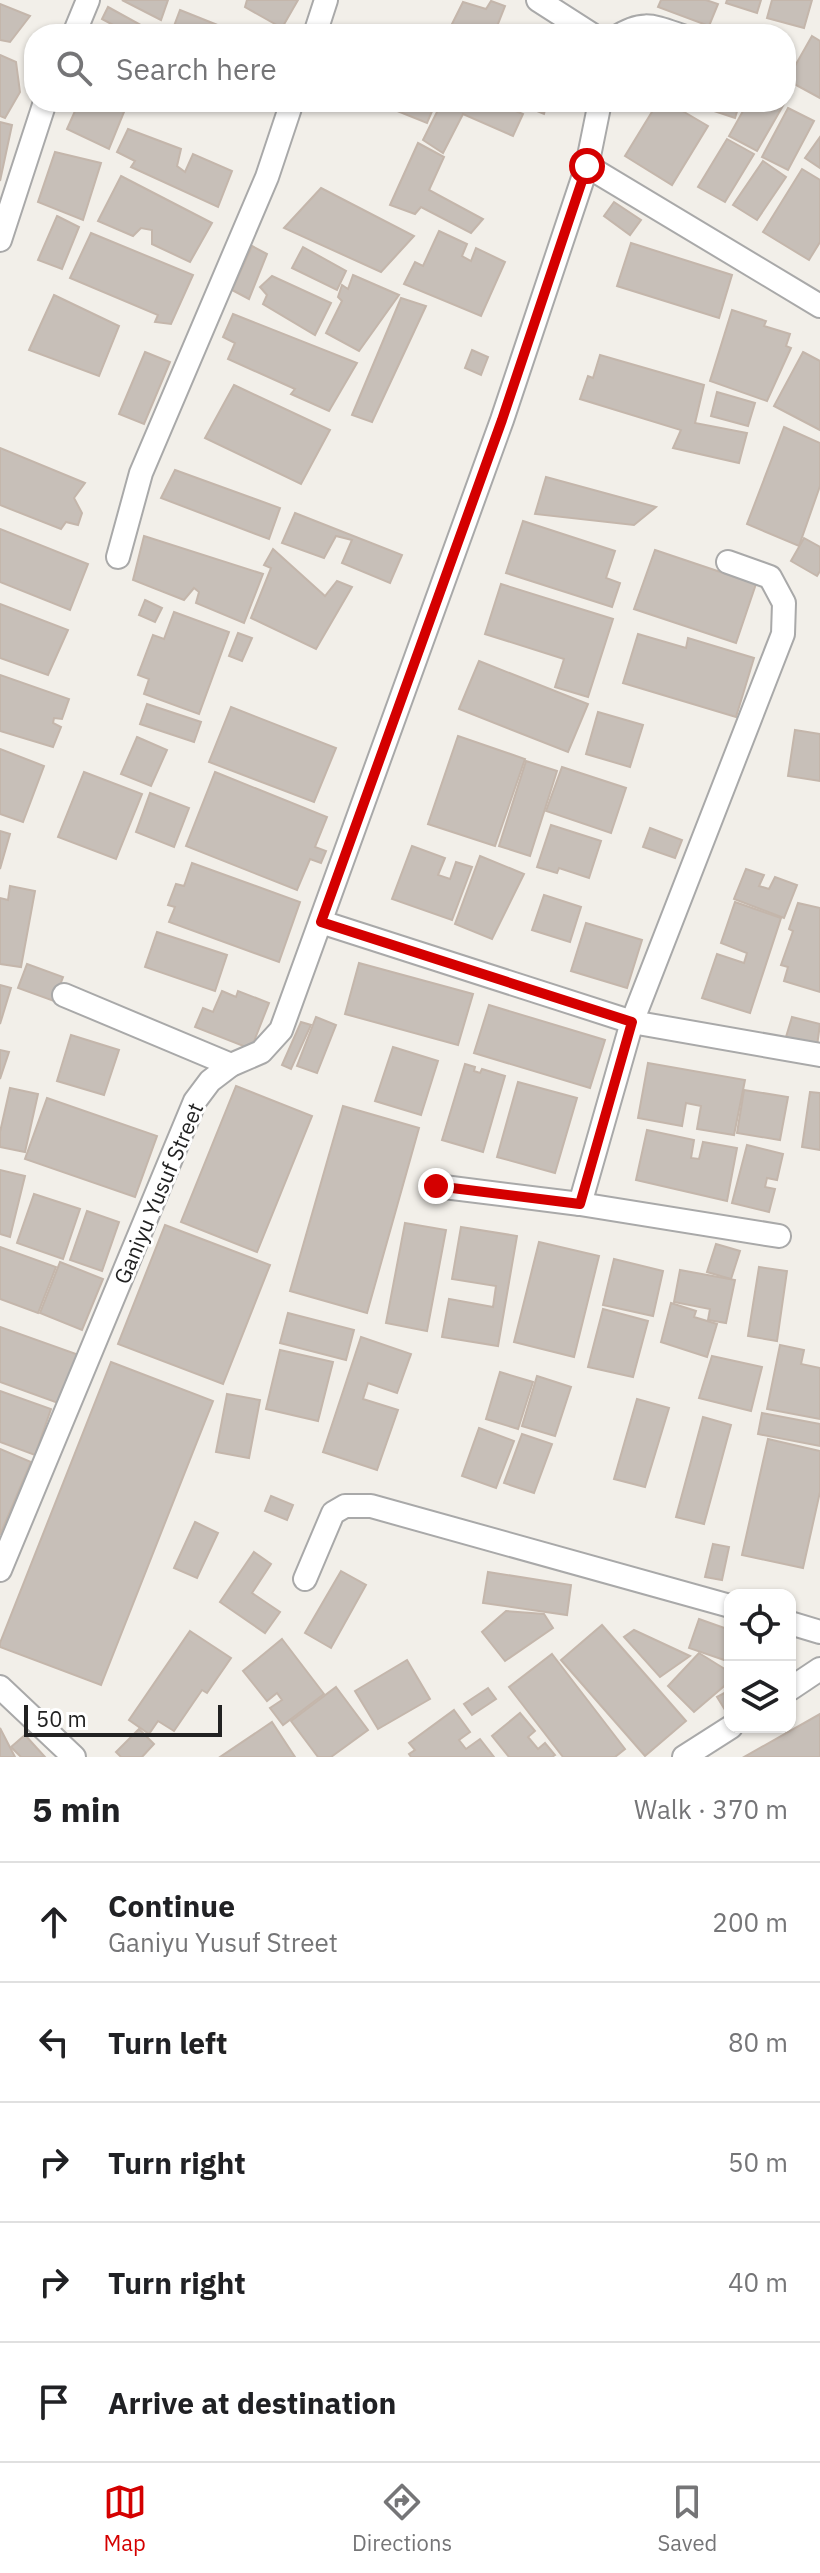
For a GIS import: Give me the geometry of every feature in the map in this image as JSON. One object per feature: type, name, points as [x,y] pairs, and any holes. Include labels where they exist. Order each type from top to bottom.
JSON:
[{"type":"street","points":[[78,24],[88,0]]},
{"type":"street","points":[[318,24],[326,0]]},
{"type":"street","points":[[538,0],[575,24]]},
{"type":"street","points":[[0,240],[42,112]]},
{"type":"street","points":[[118,557],[141,473],[267,177],[289,112]]},
{"type":"street","name":"Ganiyu Yusuf Street","points":[[0,1570],[195,1101],[210,1081],[231,1065],[261,1052],[281,1030],[497,435],[587,166],[598,112]]},
{"type":"street","points":[[587,166],[820,306]]},
{"type":"street","points":[[580,1204],[632,1022],[783,634],[784,603],[770,577],[728,562]]},
{"type":"street","points":[[321,922],[632,1022],[820,1055]]},
{"type":"street","points":[[64,995],[231,1065]]},
{"type":"street","points":[[436,1186],[580,1204],[779,1236]]},
{"type":"street","points":[[305,1579],[333,1513],[345,1506],[371,1506],[724,1604]]},
{"type":"street","points":[[796,1625],[820,1632]]},
{"type":"street","points":[[796,1685],[820,1669]]},
{"type":"street","points":[[0,1687],[74,1757]]},
{"type":"street","points":[[684,1757],[724,1731]]},
{"type":"lane","points":[[626,24],[637,20],[653,24]]},
{"type":"building","points":[[122,0],[168,0],[161,20]]},
{"type":"building","points":[[247,0],[298,0],[284,24],[275,24],[245,7]]},
{"type":"building","points":[[661,0],[706,0],[718,4],[710,24],[658,7]]},
{"type":"building","points":[[727,0],[761,0],[757,13],[726,3]]},
{"type":"building","points":[[772,0],[812,0],[804,28],[767,18]]},
{"type":"building","points":[[491,1],[505,6],[498,24],[452,24],[463,2],[486,9]]},
{"type":"building","points":[[0,4],[30,16],[10,42],[0,40]]},
{"type":"building","points":[[108,7],[139,24],[111,24],[102,19]]},
{"type":"building","points":[[180,10],[215,24],[175,24]]},
{"type":"building","points":[[812,36],[820,41],[820,98],[796,85],[796,64]]},
{"type":"building","points":[[0,55],[16,62],[20,92],[5,118],[0,116]]},
{"type":"building","points":[[75,112],[124,112],[109,149],[67,129]]},
{"type":"building","points":[[400,112],[432,112],[427,123]]},
{"type":"building","points":[[437,112],[523,114],[513,136],[463,114],[443,153],[423,140]]},
{"type":"building","points":[[652,112],[684,112],[708,126],[672,185],[625,156]]},
{"type":"building","points":[[717,112],[737,112],[735,118]]},
{"type":"building","points":[[742,112],[779,112],[757,151],[729,136]]},
{"type":"building","points":[[786,112],[796,112],[814,121],[788,170],[762,157]]},
{"type":"building","points":[[0,122],[12,125],[0,181]]},
{"type":"building","points":[[128,129],[181,149],[177,166],[185,172],[193,154],[232,171],[218,207],[131,167],[135,161],[117,152]]},
{"type":"building","points":[[820,137],[820,168],[805,158]]},
{"type":"building","points":[[727,139],[754,154],[725,202],[698,187]]},
{"type":"building","points":[[418,143],[444,157],[429,190],[483,219],[471,233],[421,207],[415,214],[390,205]]},
{"type":"building","points":[[55,152],[101,163],[83,220],[38,202]]},
{"type":"building","points":[[763,161],[786,177],[757,220],[733,205]]},
{"type":"building","points":[[802,169],[820,180],[820,242],[809,260],[763,232]]},
{"type":"building","points":[[121,176],[212,223],[190,262],[152,244],[152,230],[141,228],[133,236],[98,221]]},
{"type":"building","points":[[321,188],[414,236],[381,272],[284,228]]},
{"type":"building","points":[[614,202],[641,220],[630,235],[604,216]]},
{"type":"building","points":[[57,216],[79,227],[62,269],[38,260]]},
{"type":"building","points":[[439,231],[467,244],[462,256],[471,261],[476,248],[505,262],[481,316],[404,284],[415,262],[423,266]]},
{"type":"building","points":[[91,233],[193,275],[171,324],[155,322],[158,315],[70,278]]},
{"type":"building","points":[[631,243],[732,275],[719,318],[617,286]]},
{"type":"building","points":[[252,246],[267,254],[249,299],[232,290]]},
{"type":"building","points":[[303,247],[346,271],[337,290],[292,268]]},
{"type":"building","points":[[353,275],[399,295],[359,351],[326,333],[342,301],[338,297],[342,285],[348,289]]},
{"type":"building","points":[[272,276],[331,303],[315,335],[263,304],[267,295],[260,287]]},
{"type":"building","points":[[54,295],[119,326],[99,376],[29,350]]},
{"type":"building","points":[[401,298],[426,306],[372,422],[352,415]]},
{"type":"building","points":[[732,310],[766,321],[764,326],[790,334],[786,346],[791,348],[767,401],[710,381]]},
{"type":"building","points":[[233,314],[357,363],[329,411],[291,394],[295,389],[228,359],[235,343],[223,337]]},
{"type":"building","points":[[472,350],[488,357],[481,375],[465,368]]},
{"type":"building","points":[[145,352],[170,362],[144,424],[119,414]]},
{"type":"building","points":[[803,352],[820,361],[820,430],[774,406]]},
{"type":"building","points":[[600,355],[704,385],[695,423],[747,433],[739,463],[673,448],[681,430],[580,399],[588,376],[593,378]]},
{"type":"building","points":[[234,385],[330,430],[301,484],[205,438]]},
{"type":"building","points":[[717,392],[755,403],[748,426],[711,416]]},
{"type":"building","points":[[784,427],[820,443],[820,486],[799,546],[747,524]]},
{"type":"building","points":[[0,448],[85,483],[74,498],[82,513],[78,525],[66,522],[61,529],[0,505]]},
{"type":"building","points":[[175,470],[280,508],[269,539],[161,498]]},
{"type":"building","points":[[546,477],[656,507],[634,525],[535,514]]},
{"type":"building","points":[[295,513],[402,555],[390,583],[342,563],[352,540],[336,536],[324,558],[282,543]]},
{"type":"building","points":[[523,521],[615,551],[606,578],[620,583],[612,607],[506,573]]},
{"type":"building","points":[[0,529],[88,564],[70,610],[0,582]]},
{"type":"building","points":[[144,536],[263,574],[244,623],[196,603],[199,592],[194,588],[184,600],[133,580]]},
{"type":"building","points":[[804,538],[820,547],[820,571],[817,576],[791,561]]},
{"type":"building","points":[[273,549],[325,596],[337,581],[352,587],[316,649],[251,618],[271,568],[264,565]]},
{"type":"building","points":[[655,550],[756,584],[736,643],[634,609]]},
{"type":"building","points":[[501,584],[613,619],[588,697],[555,687],[564,659],[485,634]]},
{"type":"building","points":[[145,600],[162,608],[155,622],[139,615]]},
{"type":"building","points":[[0,604],[68,630],[48,675],[0,658]]},
{"type":"building","points":[[174,612],[229,632],[199,714],[144,694],[149,679],[138,675],[153,635],[164,639]]},
{"type":"building","points":[[238,633],[252,638],[242,661],[229,656]]},
{"type":"building","points":[[638,634],[686,648],[688,638],[754,658],[736,717],[623,683]]},
{"type":"building","points":[[479,661],[588,704],[568,752],[459,709]]},
{"type":"building","points":[[0,675],[69,699],[62,719],[54,718],[53,723],[61,727],[53,747],[0,731]]},
{"type":"building","points":[[147,704],[201,722],[194,742],[140,724]]},
{"type":"building","points":[[231,707],[336,748],[314,802],[209,762]]},
{"type":"building","points":[[598,712],[643,725],[630,767],[586,754]]},
{"type":"building","points":[[795,730],[820,734],[820,781],[788,776]]},
{"type":"building","points":[[458,736],[525,759],[495,846],[428,824]]},
{"type":"building","points":[[137,737],[167,750],[151,786],[121,774]]},
{"type":"building","points":[[0,749],[44,766],[23,822],[0,814]]},
{"type":"building","points":[[526,761],[557,771],[530,856],[499,846]]},
{"type":"building","points":[[562,767],[626,788],[611,833],[546,811]]},
{"type":"building","points":[[84,772],[142,794],[116,859],[58,837]]},
{"type":"building","points":[[215,772],[327,817],[315,847],[326,851],[321,863],[310,859],[297,890],[186,846]]},
{"type":"building","points":[[150,793],[189,808],[174,847],[136,832]]},
{"type":"building","points":[[551,825],[601,841],[589,878],[559,868],[557,873],[537,867]]},
{"type":"building","points":[[650,828],[682,840],[675,858],[643,847]]},
{"type":"building","points":[[0,831],[10,834],[0,869]]},
{"type":"building","points":[[412,846],[445,858],[438,875],[450,879],[456,862],[472,867],[452,920],[392,899]]},
{"type":"building","points":[[480,856],[524,874],[492,939],[455,924]]},
{"type":"building","points":[[192,863],[300,902],[279,962],[169,922],[175,907],[168,905],[176,884],[184,886]]},
{"type":"building","points":[[746,869],[764,875],[759,886],[769,889],[775,877],[797,885],[784,918],[734,899]]},
{"type":"building","points":[[10,886],[35,891],[21,967],[0,964],[0,898],[8,900]]},
{"type":"building","points":[[544,895],[581,907],[570,942],[532,930]]},
{"type":"building","points":[[735,902],[781,918],[750,1013],[702,998],[717,954],[744,963],[747,953],[721,943]]},
{"type":"building","points":[[798,903],[820,908],[820,992],[784,981],[788,967],[781,965],[793,931],[789,929]]},
{"type":"building","points":[[586,923],[642,940],[627,988],[571,971]]},
{"type":"building","points":[[157,932],[227,955],[215,991],[145,967]]},
{"type":"building","points":[[359,963],[473,994],[458,1045],[345,1014]]},
{"type":"building","points":[[27,964],[63,977],[54,1001],[18,988]]},
{"type":"building","points":[[0,985],[11,988],[0,1024]]},
{"type":"building","points":[[222,991],[236,997],[238,991],[269,1003],[251,1049],[195,1027],[203,1008],[213,1012]]},
{"type":"building","points":[[489,1005],[605,1040],[590,1088],[474,1053]]},
{"type":"building","points":[[316,1017],[336,1025],[317,1073],[297,1066]]},
{"type":"building","points":[[792,1017],[820,1024],[817,1046],[786,1037]]},
{"type":"building","points":[[301,1022],[311,1025],[291,1069],[282,1065]]},
{"type":"building","points":[[71,1035],[119,1050],[104,1095],[57,1081]]},
{"type":"building","points":[[393,1047],[438,1061],[421,1115],[375,1101]]},
{"type":"building","points":[[0,1050],[9,1052],[0,1079]]},
{"type":"building","points":[[648,1063],[745,1080],[734,1135],[697,1129],[701,1106],[686,1103],[682,1126],[638,1118]]},
{"type":"building","points":[[465,1064],[475,1067],[474,1071],[480,1073],[482,1069],[505,1076],[483,1152],[442,1140]]},
{"type":"building","points":[[518,1082],[577,1098],[555,1173],[497,1157]]},
{"type":"building","points":[[236,1086],[312,1116],[257,1252],[181,1222]]},
{"type":"building","points":[[10,1088],[38,1094],[25,1152],[0,1147],[0,1132]]},
{"type":"building","points":[[744,1090],[788,1097],[780,1140],[737,1133]]},
{"type":"building","points":[[810,1092],[820,1093],[820,1150],[802,1147]]},
{"type":"building","points":[[47,1098],[157,1136],[135,1197],[25,1159]]},
{"type":"building","points":[[343,1106],[419,1128],[367,1313],[290,1291]]},
{"type":"building","points":[[647,1130],[694,1140],[691,1158],[699,1159],[703,1142],[737,1148],[727,1201],[636,1180]]},
{"type":"building","points":[[747,1145],[783,1154],[777,1180],[767,1178],[765,1187],[775,1189],[769,1212],[732,1203]]},
{"type":"building","points":[[0,1170],[25,1176],[10,1237],[0,1234]]},
{"type":"building","points":[[34,1194],[80,1209],[63,1259],[17,1243]]},
{"type":"building","points":[[87,1211],[119,1222],[102,1271],[70,1260]]},
{"type":"building","points":[[405,1223],[446,1230],[427,1331],[386,1323]]},
{"type":"building","points":[[165,1225],[270,1265],[223,1384],[118,1344]]},
{"type":"building","points":[[461,1227],[517,1236],[498,1346],[442,1337],[449,1299],[493,1307],[496,1286],[452,1279]]},
{"type":"building","points":[[539,1242],[599,1256],[574,1357],[514,1342]]},
{"type":"building","points":[[716,1244],[740,1251],[731,1279],[707,1272]]},
{"type":"building","points":[[0,1247],[56,1267],[38,1313],[0,1299]]},
{"type":"building","points":[[614,1259],[663,1271],[653,1316],[603,1305]]},
{"type":"building","points":[[60,1262],[103,1279],[82,1330],[40,1313]]},
{"type":"building","points":[[759,1267],[787,1271],[777,1341],[748,1336]]},
{"type":"building","points":[[680,1270],[735,1280],[726,1323],[708,1320],[710,1309],[674,1302]]},
{"type":"building","points":[[671,1303],[696,1311],[694,1317],[717,1324],[707,1357],[661,1342]]},
{"type":"building","points":[[603,1309],[648,1321],[633,1377],[588,1367]]},
{"type":"building","points":[[288,1313],[354,1330],[346,1360],[280,1343]]},
{"type":"building","points":[[0,1327],[79,1355],[61,1404],[0,1382]]},
{"type":"building","points":[[361,1337],[411,1354],[397,1393],[368,1383],[363,1399],[398,1410],[377,1470],[323,1452]]},
{"type":"building","points":[[780,1345],[804,1350],[801,1364],[820,1368],[820,1419],[767,1409]]},
{"type":"building","points":[[280,1350],[333,1362],[318,1421],[266,1409]]},
{"type":"building","points":[[712,1356],[762,1367],[751,1411],[699,1398]]},
{"type":"building","points":[[111,1362],[213,1401],[101,1685],[0,1647],[0,1643]]},
{"type":"building","points":[[500,1372],[533,1382],[518,1429],[486,1419]]},
{"type":"building","points":[[537,1376],[571,1387],[555,1436],[522,1426]]},
{"type":"building","points":[[0,1391],[51,1409],[35,1455],[0,1442]]},
{"type":"building","points":[[227,1394],[260,1400],[249,1458],[216,1452]]},
{"type":"building","points":[[637,1399],[669,1408],[645,1487],[614,1479]]},
{"type":"building","points":[[762,1413],[820,1424],[820,1446],[758,1434]]},
{"type":"building","points":[[703,1417],[731,1425],[704,1524],[676,1517]]},
{"type":"building","points":[[479,1428],[514,1441],[496,1488],[462,1476]]},
{"type":"building","points":[[522,1434],[552,1444],[534,1493],[504,1483]]},
{"type":"building","points":[[768,1439],[820,1451],[820,1492],[803,1568],[742,1555]]},
{"type":"building","points":[[0,1449],[31,1462],[0,1535]]},
{"type":"building","points":[[271,1496],[293,1505],[287,1520],[265,1511]]},
{"type":"building","points":[[195,1522],[218,1533],[197,1578],[174,1568]]},
{"type":"building","points":[[713,1544],[729,1547],[722,1580],[705,1577]]},
{"type":"building","points":[[254,1552],[271,1564],[252,1593],[280,1612],[265,1633],[220,1602]]},
{"type":"building","points":[[341,1571],[366,1585],[331,1648],[305,1633]]},
{"type":"building","points":[[488,1572],[571,1585],[567,1615],[483,1603]]},
{"type":"building","points":[[506,1611],[544,1614],[553,1628],[505,1661],[482,1632]]},
{"type":"building","points":[[699,1619],[724,1628],[724,1660],[689,1648]]},
{"type":"building","points":[[602,1625],[686,1721],[645,1756],[561,1660]]},
{"type":"building","points":[[634,1630],[690,1656],[660,1677],[624,1637]]},
{"type":"building","points":[[190,1631],[231,1658],[207,1693],[202,1690],[174,1731],[158,1721],[149,1734],[129,1720]]},
{"type":"building","points":[[282,1639],[324,1694],[283,1725],[270,1708],[282,1700],[277,1693],[267,1701],[243,1671]]},
{"type":"building","points":[[699,1653],[724,1669],[724,1686],[694,1712],[668,1686]]},
{"type":"building","points":[[552,1654],[625,1749],[615,1757],[563,1757],[509,1687]]},
{"type":"building","points":[[407,1660],[430,1699],[378,1729],[355,1691]]},
{"type":"building","points":[[336,1687],[368,1730],[331,1757],[318,1757],[291,1721]]},
{"type":"building","points":[[488,1688],[496,1699],[472,1715],[464,1704]]},
{"type":"building","points":[[724,1693],[724,1708],[717,1697]]},
{"type":"building","points":[[454,1710],[470,1732],[459,1740],[466,1749],[480,1739],[494,1757],[411,1757],[409,1754],[415,1750],[409,1743]]},
{"type":"building","points":[[520,1713],[535,1731],[528,1737],[538,1749],[545,1743],[555,1755],[509,1757],[492,1736]]},
{"type":"building","points":[[820,1714],[820,1757],[744,1757],[786,1733],[796,1733],[796,1728]]},
{"type":"building","points":[[272,1722],[295,1757],[220,1757]]},
{"type":"building","points":[[0,1728],[15,1757],[0,1757]]},
{"type":"building","points":[[139,1729],[154,1744],[142,1757],[121,1757],[116,1752]]},
{"type":"building","points":[[25,1735],[45,1757],[21,1757],[11,1747]]},
{"type":"route","points":[[436,1186],[580,1204],[632,1022],[321,922],[502,420],[587,166]]}]
